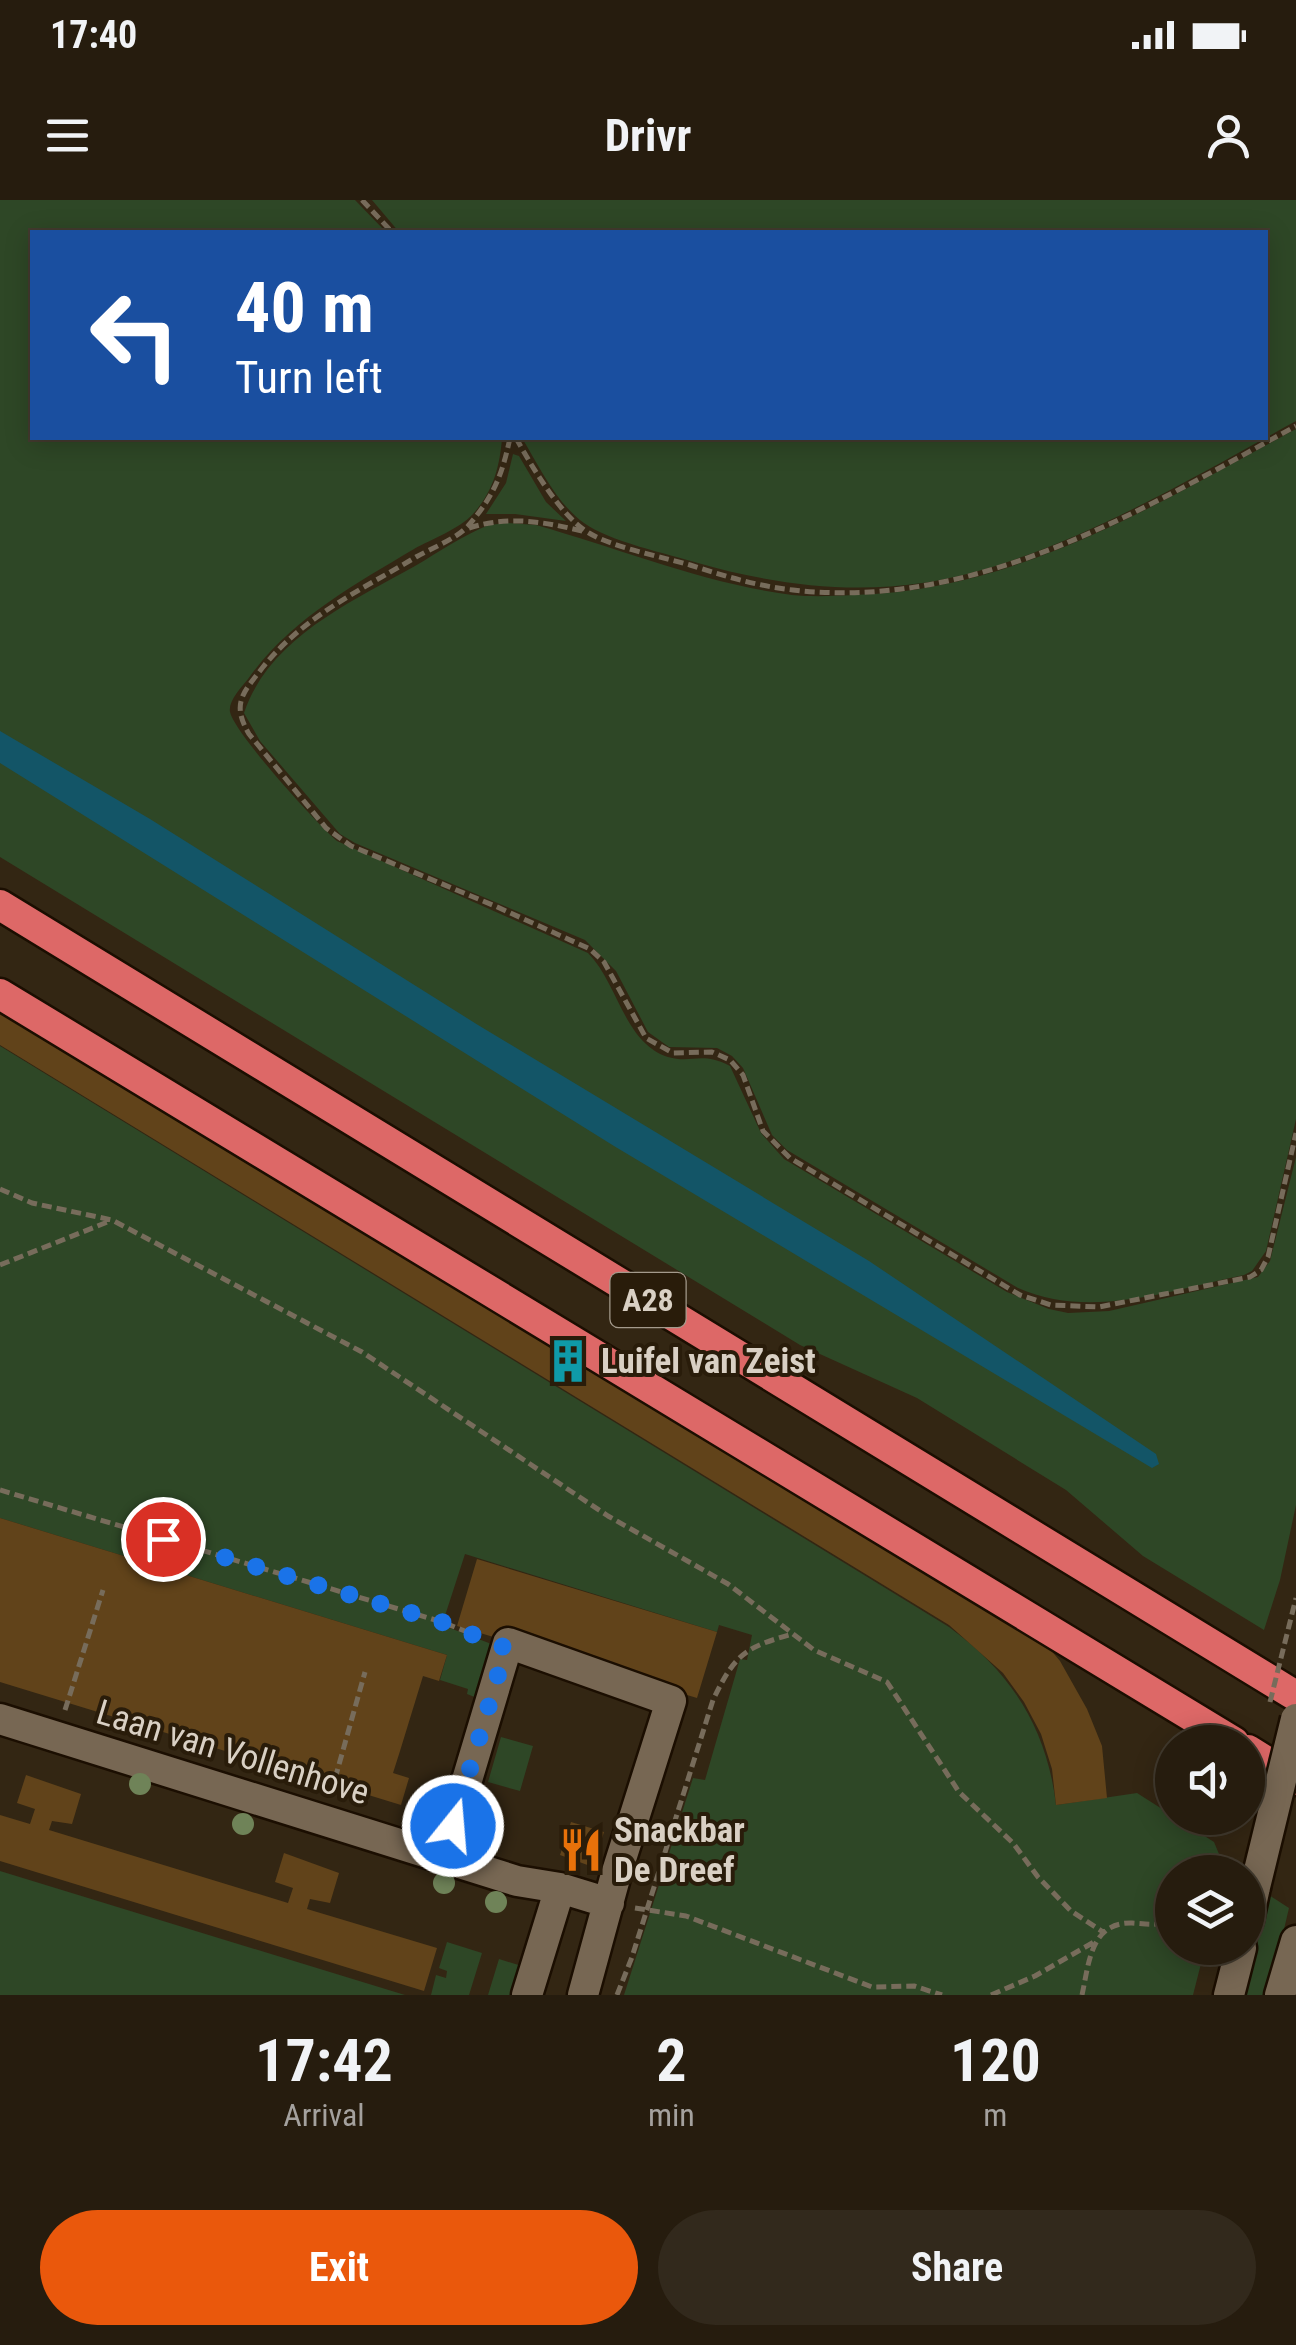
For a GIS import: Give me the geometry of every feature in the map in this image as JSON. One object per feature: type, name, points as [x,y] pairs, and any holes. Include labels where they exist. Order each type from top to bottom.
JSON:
[{"type":"highway","name":"A28","points":[[0,905],[1296,1696]]},
{"type":"highway","name":"A28","points":[[0,994],[1206,1725]]},
{"type":"highway","points":[[1265,1761],[1296,1780]]},
{"type":"street","points":[[444,1857],[507,1645],[671,1701],[583,1995]]},
{"type":"street","points":[[1261,1855],[1282,1717]]},
{"type":"street","name":"Laan van Vollenhove","points":[[0,1719],[516,1881],[612,1891]]},
{"type":"street","points":[[528,1995],[560,1888]]},
{"type":"street","points":[[1280,1995],[1296,1941]]},
{"type":"street","points":[[1229,1995],[1237,1965]]},
{"type":"path","points":[[362,200],[390,230]]},
{"type":"path","points":[[1296,426],[1124,517],[1040,555],[920,587],[834,593],[792,590],[742,582],[543,521],[505,520],[466,528],[312,617],[281,644],[243,692],[239,704],[241,720],[249,734],[326,828],[351,846],[590,949],[604,962],[646,1038],[673,1053],[712,1052],[730,1060],[742,1075],[764,1131],[790,1158],[1020,1295],[1051,1306],[1099,1307],[1250,1277],[1261,1270],[1268,1257],[1296,1132]]},
{"type":"path","points":[[466,528],[500,482],[512,440]]},
{"type":"path","points":[[514,440],[539,479],[587,533]]},
{"type":"path","points":[[0,1189],[32,1203],[112,1220],[362,1352],[608,1516],[728,1584],[814,1650],[887,1682],[958,1792],[1013,1843],[1071,1911],[1103,1932]]},
{"type":"path","points":[[0,1265],[112,1220]]},
{"type":"path","points":[[0,1490],[507,1645]]},
{"type":"path","points":[[68,1701],[102,1590]]},
{"type":"path","points":[[1282,1717],[1296,1598]]},
{"type":"path","points":[[617,1995],[713,1700],[729,1667],[757,1644],[794,1634]]},
{"type":"path","points":[[334,1782],[365,1672]]},
{"type":"path","points":[[612,1891],[647,1910],[686,1916],[872,1987],[914,1986],[942,1995]]},
{"type":"path","points":[[991,1995],[1035,1976],[1094,1942],[1103,1932],[1128,1923],[1155,1926]]},
{"type":"path","points":[[1082,1995],[1094,1942]]},
{"type":"green space","points":[[0,200],[355,200],[384,230],[30,230],[30,440],[502,440],[494,478],[473,514],[345,591],[283,639],[231,703],[235,723],[296,799],[337,841],[588,953],[631,1026],[653,1050],[676,1059],[711,1059],[730,1066],[761,1133],[784,1159],[1007,1292],[1068,1313],[1109,1311],[1258,1277],[1270,1261],[1296,1157],[1296,1505],[1280,1580],[1264,1630],[1143,1556],[1066,1490],[917,1398],[800,1345],[0,857]]},
{"type":"green space","points":[[372,200],[1296,200],[1296,421],[1268,436],[1268,230],[397,230]]},
{"type":"green space","points":[[1296,429],[1296,1119],[1266,1251],[1252,1271],[1244,1275],[1102,1302],[1073,1302],[1018,1288],[787,1150],[772,1135],[743,1068],[732,1056],[717,1048],[669,1047],[648,1032],[616,971],[585,940],[340,834],[260,741],[244,713],[272,663],[315,625],[489,525],[536,525],[696,574],[792,595],[913,590],[1028,561],[1083,539]]},
{"type":"green space","points":[[523,440],[1262,440],[1115,518],[1067,539],[970,573],[894,586],[837,587],[781,581],[623,541],[595,530],[574,515]]},
{"type":"green space","points":[[513,454],[519,456],[546,502],[566,521],[486,514],[506,483]]},
{"type":"green space","points":[[0,1046],[971,1644],[1008,1683],[1035,1727],[1056,1805],[1137,1793],[1155,1804],[1155,1835],[1203,1835],[1214,1842],[1219,1855],[1155,1855],[1155,1965],[1201,1965],[1193,1995],[624,1995],[693,1778],[705,1780],[740,1659],[747,1660],[752,1635],[719,1625],[717,1632],[465,1554],[442,1625],[494,1645],[477,1698],[467,1694],[468,1689],[440,1680],[447,1655],[0,1518]]},
{"type":"green space","points":[[501,1737],[533,1746],[520,1791],[488,1782]]},
{"type":"green space","points":[[0,1871],[405,1995],[0,1995]]},
{"type":"green space","points":[[1269,1895],[1289,1908],[1268,1995],[1245,1995],[1252,1965],[1265,1965],[1265,1912]]},
{"type":"green space","points":[[447,1942],[482,1953],[469,1995],[431,1995],[436,1975],[446,1978],[447,1971],[439,1968]]},
{"type":"green space","points":[[499,1959],[525,1967],[516,1995],[488,1995]]},
{"type":"water","points":[[0,731],[869,1261],[1156,1454],[1159,1464],[1152,1468],[614,1146],[0,763]]},
{"type":"building","name":"Luifel van Zeist","points":[[0,985],[1039,1636],[1060,1661],[1087,1709],[1102,1746],[1107,1798],[1056,1805],[1052,1769],[1041,1734],[1024,1702],[1003,1673],[949,1625],[0,1045]]},
{"type":"building","points":[[0,1518],[447,1655],[439,1681],[423,1676],[393,1773],[409,1778],[401,1805],[0,1682]]},
{"type":"building","points":[[477,1559],[717,1632],[697,1698],[457,1626]]},
{"type":"building","points":[[26,1775],[81,1794],[72,1824],[52,1821],[49,1830],[288,1903],[293,1888],[275,1882],[284,1853],[339,1873],[330,1903],[310,1899],[307,1909],[437,1948],[424,1991],[0,1861],[0,1815],[30,1824],[35,1809],[17,1803]]},
{"type":"building","points":[[571,1822],[604,1832],[593,1867],[560,1855]]},
{"type":"place","name":"Luifel van Zeist","points":[[568,1361]]},
{"type":"place","name":"Snackbar De Dreef","points":[[581,1850]]},
{"type":"route","points":[[163,1539],[442,1622],[506,1648],[453,1826]]}]
